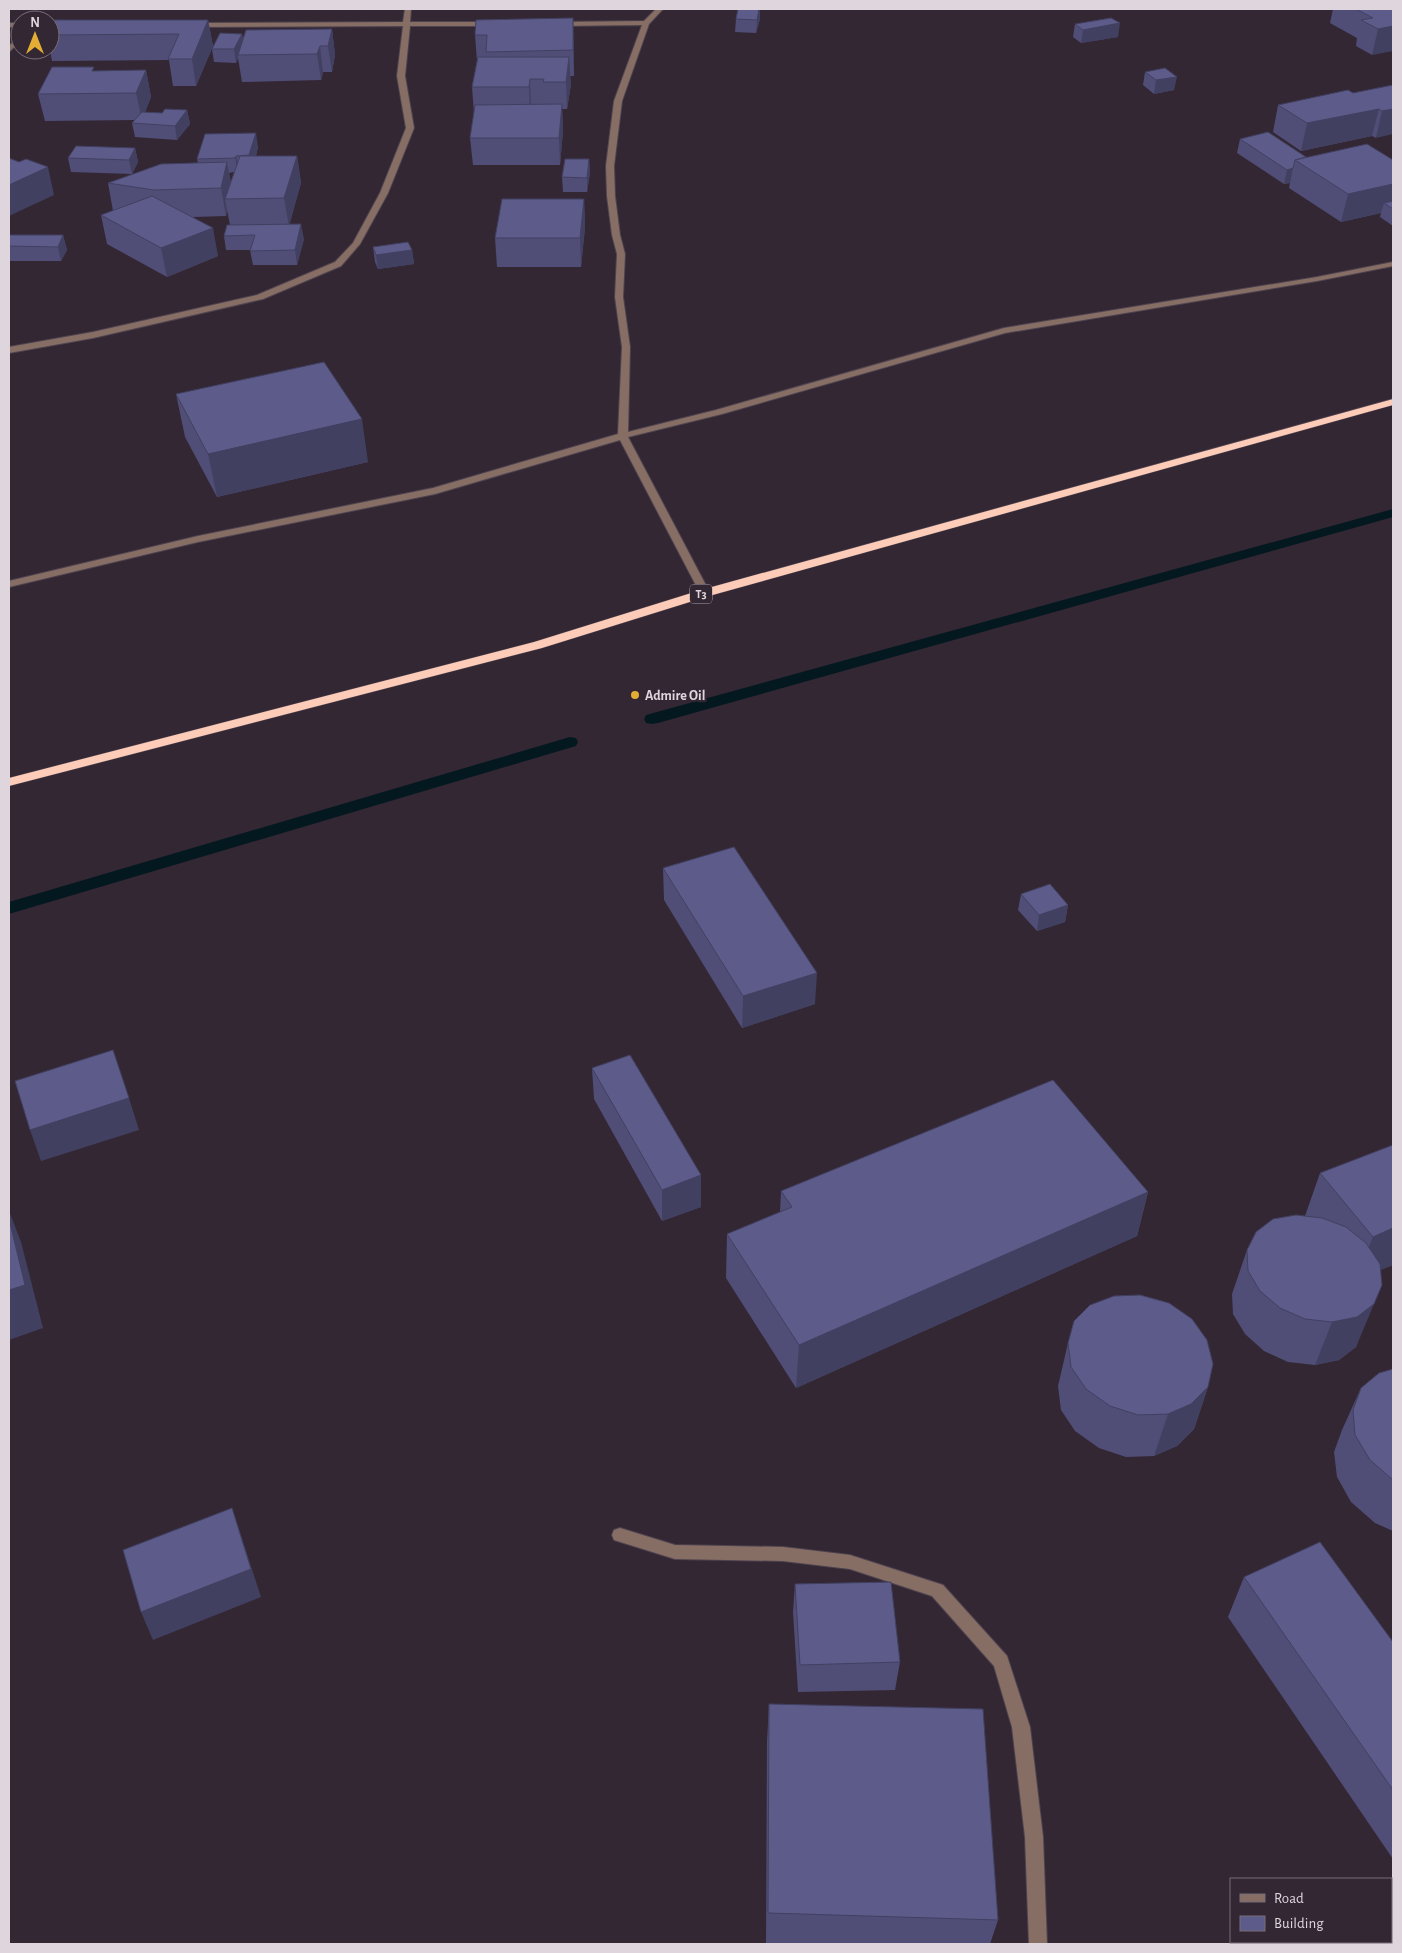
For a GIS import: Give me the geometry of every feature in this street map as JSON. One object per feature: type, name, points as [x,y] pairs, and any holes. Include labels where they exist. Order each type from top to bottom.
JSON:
[{"type":"highway","name":"T3","points":[[9,782],[538,645],[705,593],[1393,402]]},
{"type":"street","points":[[9,350],[93,335],[260,297],[338,264],[356,244],[384,194],[410,128],[401,76],[408,25],[408,9]]},
{"type":"street","points":[[660,9],[646,23],[618,101],[610,166],[613,218],[621,254],[620,297],[625,340],[622,436],[705,593]]},
{"type":"street","points":[[550,24],[646,23]]},
{"type":"street","points":[[179,25],[503,24]]},
{"type":"street","points":[[9,584],[198,539],[434,491],[622,436],[719,412],[1004,331],[1317,279],[1393,264]]},
{"type":"street","points":[[620,1535],[675,1552],[783,1554],[850,1562],[937,1590],[1001,1662],[1021,1727],[1034,1837],[1038,1944]]},
{"type":"building","points":[[738,9],[759,9],[757,20],[736,19]]},
{"type":"building","points":[[1356,9],[1393,9],[1393,26],[1378,29],[1361,20],[1373,18]]},
{"type":"building","points":[[573,18],[573,50],[486,52],[487,35],[475,35],[476,20]]},
{"type":"building","points":[[1111,18],[1120,23],[1083,30],[1075,24]]},
{"type":"building","points":[[60,20],[208,20],[192,59],[168,59],[179,34],[60,35]]},
{"type":"building","points":[[332,29],[328,46],[320,46],[317,54],[238,55],[246,30]]},
{"type":"building","points":[[220,33],[242,34],[234,49],[212,49]]},
{"type":"building","points":[[478,57],[569,57],[566,82],[543,82],[544,79],[530,79],[529,87],[472,87]]},
{"type":"building","points":[[52,67],[94,67],[92,71],[146,70],[136,93],[38,94]]},
{"type":"building","points":[[1165,68],[1177,77],[1156,80],[1145,72]]},
{"type":"building","points":[[1393,85],[1393,109],[1382,111],[1379,109],[1307,123],[1278,105],[1348,90],[1353,93]]},
{"type":"building","points":[[562,104],[559,138],[470,138],[475,105]]},
{"type":"building","points":[[165,109],[187,110],[175,126],[132,123],[142,112],[162,113]]},
{"type":"building","points":[[1268,132],[1306,157],[1295,160],[1293,168],[1287,170],[1240,139]]},
{"type":"building","points":[[256,133],[249,155],[236,156],[235,158],[197,159],[205,134]]},
{"type":"building","points":[[1367,144],[1393,160],[1393,184],[1348,194],[1295,160]]},
{"type":"building","points":[[76,146],[135,148],[129,160],[68,158]]},
{"type":"building","points":[[240,156],[297,156],[284,198],[225,199]]},
{"type":"building","points":[[9,158],[19,162],[26,159],[48,167],[9,185]]},
{"type":"building","points":[[565,159],[589,159],[587,178],[562,177]]},
{"type":"building","points":[[227,162],[221,188],[154,190],[108,183],[161,164]]},
{"type":"building","points":[[152,196],[213,228],[161,248],[101,215]]},
{"type":"building","points":[[502,199],[584,199],[580,238],[495,238]]},
{"type":"building","points":[[1393,201],[1393,209],[1384,203]]},
{"type":"building","points":[[301,224],[295,250],[250,251],[255,235],[224,236],[227,225]]},
{"type":"building","points":[[9,235],[63,235],[58,247],[9,246]]},
{"type":"building","points":[[408,242],[412,250],[376,255],[373,247]]},
{"type":"building","points":[[324,362],[362,419],[208,454],[176,394]]},
{"type":"building","points":[[734,847],[817,973],[743,996],[663,868]]},
{"type":"building","points":[[1050,884],[1068,905],[1039,915],[1021,894]]},
{"type":"building","points":[[113,1050],[129,1098],[30,1130],[15,1081]]},
{"type":"building","points":[[630,1055],[701,1175],[662,1190],[592,1068]]},
{"type":"building","points":[[1053,1080],[1148,1192],[799,1345],[727,1234],[792,1207],[781,1191]]},
{"type":"building","points":[[1393,1145],[1393,1228],[1373,1237],[1320,1173]]},
{"type":"building","points":[[1296,1215],[1322,1218],[1346,1227],[1366,1243],[1380,1264],[1382,1285],[1374,1304],[1357,1317],[1332,1322],[1305,1319],[1280,1308],[1260,1291],[1248,1271],[1247,1250],[1256,1232],[1273,1219]]},
{"type":"building","points":[[9,1219],[25,1285],[9,1290]]},
{"type":"building","points":[[1140,1295],[1169,1303],[1192,1319],[1207,1340],[1213,1364],[1208,1387],[1191,1404],[1168,1414],[1138,1415],[1110,1406],[1086,1389],[1071,1367],[1068,1343],[1074,1321],[1090,1305],[1114,1296]]},
{"type":"building","points":[[1393,1369],[1393,1480],[1370,1460],[1355,1435],[1353,1410],[1361,1388],[1379,1373]]},
{"type":"building","points":[[232,1508],[251,1569],[141,1612],[123,1550]]},
{"type":"building","points":[[1320,1542],[1393,1642],[1393,1790],[1244,1577]]},
{"type":"building","points":[[891,1582],[900,1662],[800,1665],[795,1584]]},
{"type":"building","points":[[769,1704],[983,1709],[998,1920],[768,1913]]},
{"type":"waterway","points":[[652,719],[1393,513]]},
{"type":"waterway","points":[[9,908],[570,742]]},
{"type":"place","name":"Admire Oil","points":[[635,695]]}]
